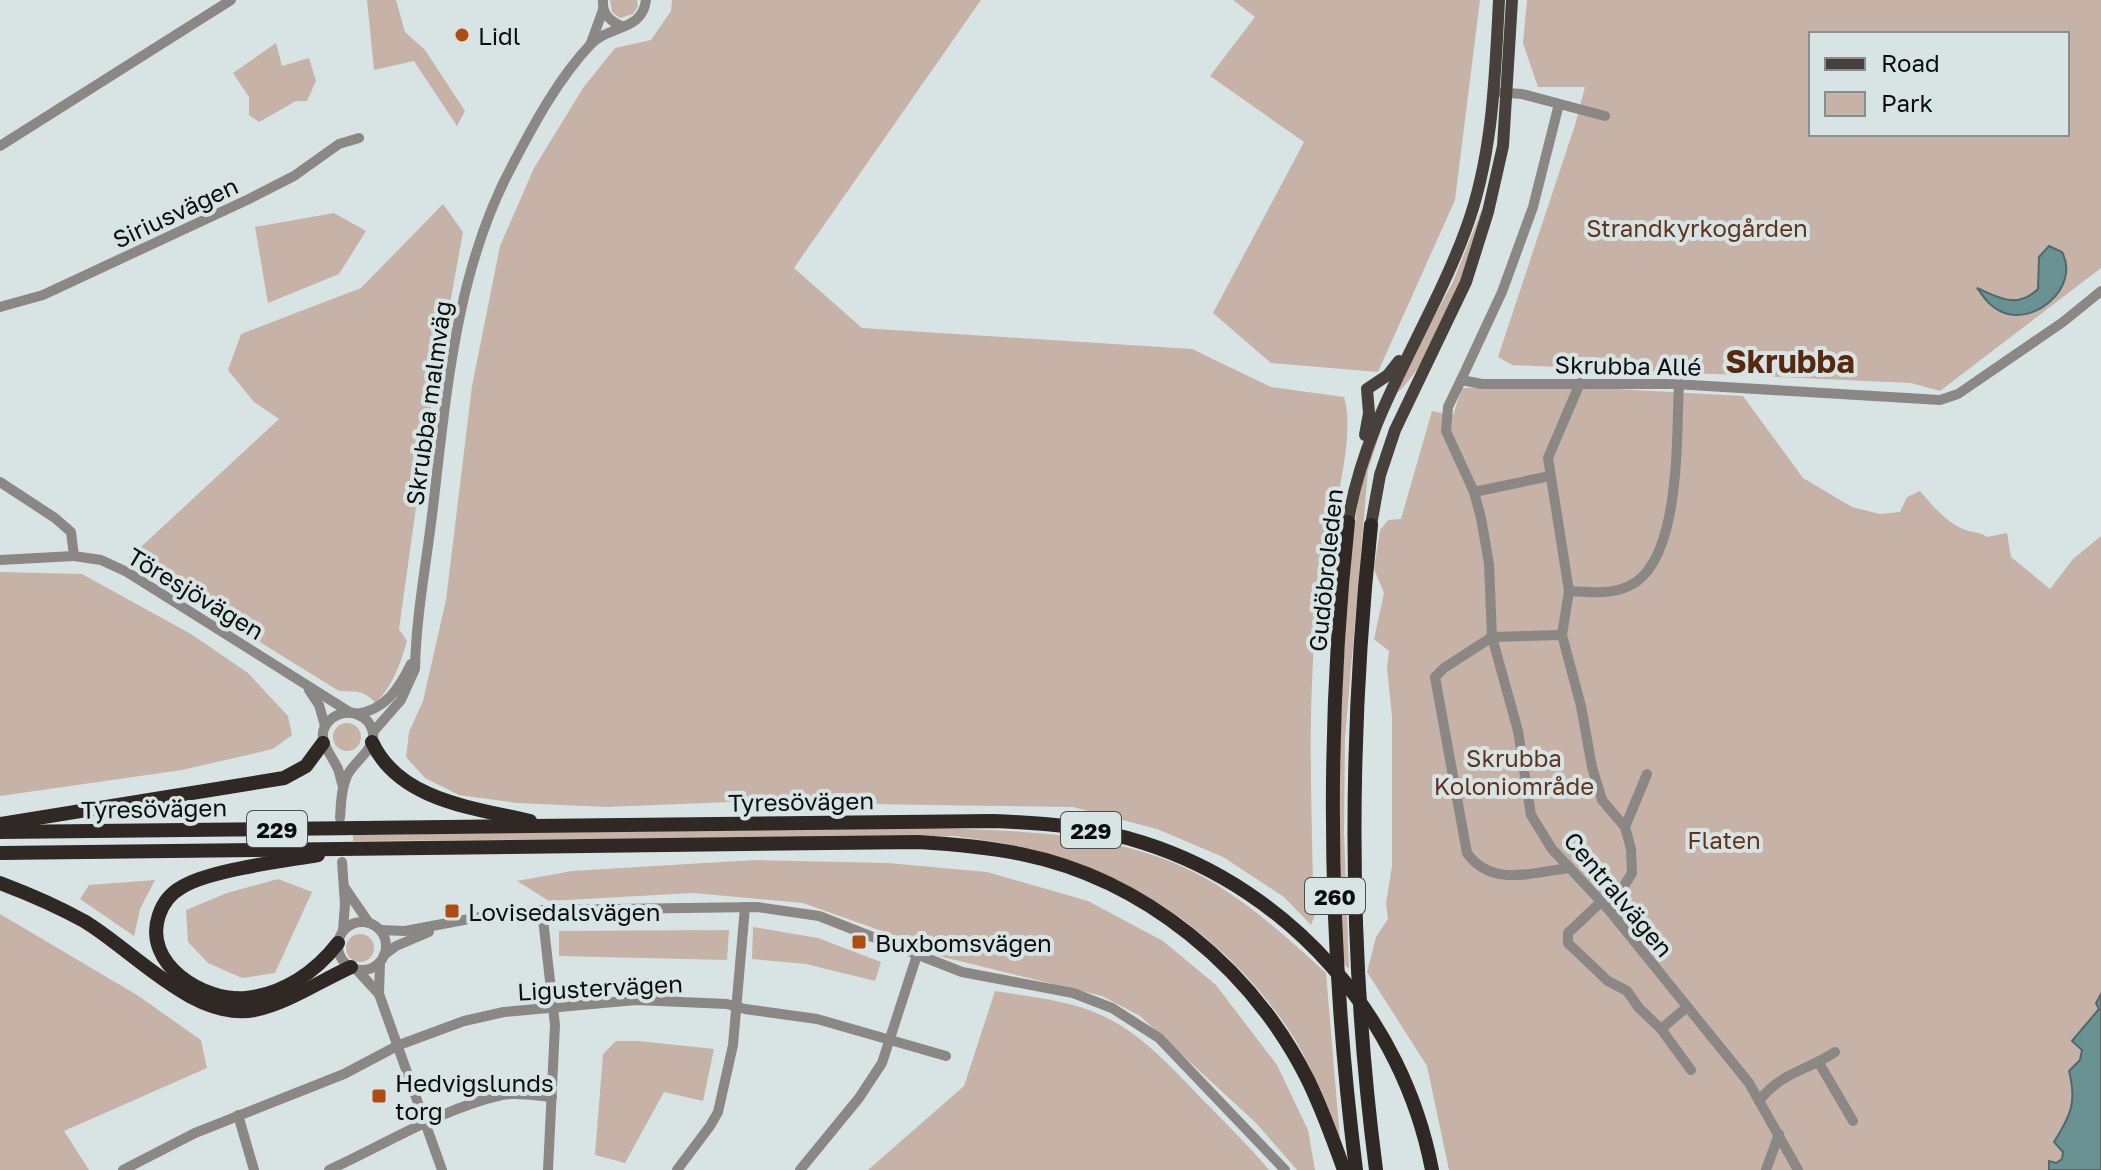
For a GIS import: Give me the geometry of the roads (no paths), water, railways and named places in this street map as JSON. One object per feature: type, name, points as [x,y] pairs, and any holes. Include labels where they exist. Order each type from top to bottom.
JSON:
[{"type":"highway","name":"Gudöbroleden","points":[[1348,522],[1336,675],[1333,844],[1342,1031],[1356,1170]]},
{"type":"highway","name":"Gudöbroleden","points":[[1371,525],[1357,674],[1353,811],[1358,978],[1376,1170]]},
{"type":"highway","points":[[372,737],[380,756],[391,769],[421,791],[459,804],[554,826]]},
{"type":"highway","points":[[0,824],[284,778],[306,766],[323,743]]},
{"type":"highway","name":"Tyresövägen","points":[[0,832],[993,821],[1087,829],[1157,848],[1225,878],[1279,915],[1322,955],[1346,982],[1375,1024],[1404,1080],[1432,1170]]},
{"type":"highway","name":"Tyresövägen","points":[[0,853],[918,842],[1023,854],[1061,865],[1117,888],[1154,909],[1189,934],[1238,979],[1273,1022],[1308,1079],[1344,1170]]},
{"type":"highway","points":[[341,936],[316,969],[291,984],[263,995],[231,998],[204,989],[179,975],[163,957],[158,945],[157,923],[172,893],[193,881],[362,848]]},
{"type":"highway","points":[[0,883],[86,922],[184,993],[214,1007],[242,1011],[269,1006],[354,968]]},
{"type":"main road","name":"Gudöbroleden","points":[[1348,522],[1356,481],[1387,398],[1456,254],[1475,205],[1493,92],[1499,0]]},
{"type":"main road","name":"Gudöbroleden","points":[[1371,525],[1384,461],[1409,399],[1466,282],[1488,212],[1503,146],[1512,0]]},
{"type":"main road","points":[[1367,389],[1388,375],[1414,343]]},
{"type":"main road","points":[[1367,389],[1387,398],[1391,404],[1393,414],[1384,461]]},
{"type":"main road","points":[[1356,481],[1369,413],[1367,389]]},
{"type":"street","points":[[0,146],[231,0]]},
{"type":"street","name":"Skrubba malmväg","points":[[372,737],[401,700],[415,669],[451,355],[475,255],[493,206],[512,165],[559,86],[591,44],[610,30],[635,23],[644,14],[646,0]]},
{"type":"street","points":[[602,3],[610,20],[621,26]]},
{"type":"street","name":"Skrubba malmväg","points":[[591,44],[602,3]]},
{"type":"street","points":[[1493,92],[1507,92],[1605,116]]},
{"type":"street","points":[[1461,380],[1513,264],[1547,158],[1559,104]]},
{"type":"street","name":"Siriusvägen","points":[[0,307],[43,295],[249,199],[294,176],[339,144],[359,138]]},
{"type":"street","name":"Skrubba Allé","points":[[1461,380],[1482,384],[1679,384],[1947,399],[2063,322],[2101,291]]},
{"type":"street","name":"Centralvägen","points":[[1461,380],[1448,407],[1446,431],[1474,492],[1489,564],[1492,637],[1518,731],[1531,815],[1552,849],[1605,906],[1749,1083],[1798,1170]]},
{"type":"street","points":[[1580,383],[1548,458],[1569,591],[1562,635],[1581,706],[1595,778],[1602,800],[1625,827],[1631,849],[1632,873],[1605,906],[1568,933],[1568,943],[1608,981],[1627,991],[1661,1029],[1691,1070]]},
{"type":"street","points":[[1569,591],[1605,593],[1629,586],[1649,573],[1658,558],[1666,535],[1672,499],[1679,384]]},
{"type":"street","points":[[1474,492],[1550,476]]},
{"type":"street","points":[[0,482],[71,532],[74,556]]},
{"type":"street","name":"Töresjövägen","points":[[0,560],[74,556],[101,560],[127,572],[354,713]]},
{"type":"street","points":[[1562,635],[1492,637],[1435,677],[1467,853],[1475,864],[1502,877],[1570,868]]},
{"type":"street","name":"Skrubba malmväg","points":[[354,713],[375,709],[394,694],[415,655]]},
{"type":"street","points":[[306,686],[319,705],[325,726],[323,743],[338,768],[343,787],[340,818]]},
{"type":"street","points":[[325,726],[331,718],[341,713],[354,713],[365,719],[372,737],[370,749],[358,760],[343,787]]},
{"type":"street","points":[[331,757],[349,763],[358,760]]},
{"type":"street","points":[[1625,827],[1647,774]]},
{"type":"street","points":[[342,862],[345,888],[340,955],[379,994],[442,1170]]},
{"type":"street","points":[[345,888],[369,923],[380,930],[385,938],[379,994]]},
{"type":"street","points":[[380,930],[405,931],[501,913],[542,910],[745,907],[798,911],[836,921],[973,975],[1073,993],[1127,1016],[1144,1026],[1173,1052],[1285,1170]]},
{"type":"street","points":[[677,1170],[718,1112],[733,1045],[745,907]]},
{"type":"street","points":[[542,910],[553,1006],[548,1170]]},
{"type":"street","points":[[341,936],[355,923],[369,923]]},
{"type":"street","points":[[354,968],[372,968],[407,940],[454,923]]},
{"type":"street","points":[[800,1170],[875,1076],[891,1038],[917,955]]},
{"type":"street","name":"Ligustervägen","points":[[399,1045],[464,1021],[504,1012],[657,1000],[737,1006],[817,1019],[946,1056]]},
{"type":"street","points":[[1661,1029],[1687,1007]]},
{"type":"street","points":[[123,1170],[195,1133],[344,1074],[399,1045]]},
{"type":"street","points":[[1759,1101],[1781,1078],[1819,1063],[1835,1052]]},
{"type":"street","points":[[1819,1063],[1853,1121]]},
{"type":"street","points":[[329,1170],[426,1124],[504,1094],[552,1097]]},
{"type":"street","points":[[238,1115],[254,1170]]},
{"type":"street","points":[[1766,1170],[1779,1134]]},
{"type":"water","points":[[2049,246],[2062,252],[2066,265],[2065,278],[2059,291],[2039,309],[2013,315],[2000,311],[1977,288],[2008,300],[2030,295],[2038,289],[2039,257]]},
{"type":"water","points":[[2101,994],[2101,1170],[2049,1170],[2049,1161],[2056,1163],[2062,1159],[2063,1152],[2054,1142],[2071,1108],[2069,1071],[2080,1060],[2082,1050],[2072,1041],[2099,1009],[2096,1003]]},
{"type":"place","name":"Lidl","points":[[462,35]]},
{"type":"place","name":"Lovisedalsvägen","points":[[452,911]]},
{"type":"place","name":"Buxbomsvägen","points":[[859,942]]},
{"type":"place","name":"Hedvigslunds torg","points":[[379,1096]]},
{"type":"district","name":"Skrubba","points":[[1790,361]]},
{"type":"park label","name":"Strandkyrkogården","points":[[1697,227]]},
{"type":"park label","name":"Skrubba Koloniområde","points":[[1514,771]]},
{"type":"park label","name":"Flaten","points":[[1724,839]]}]
